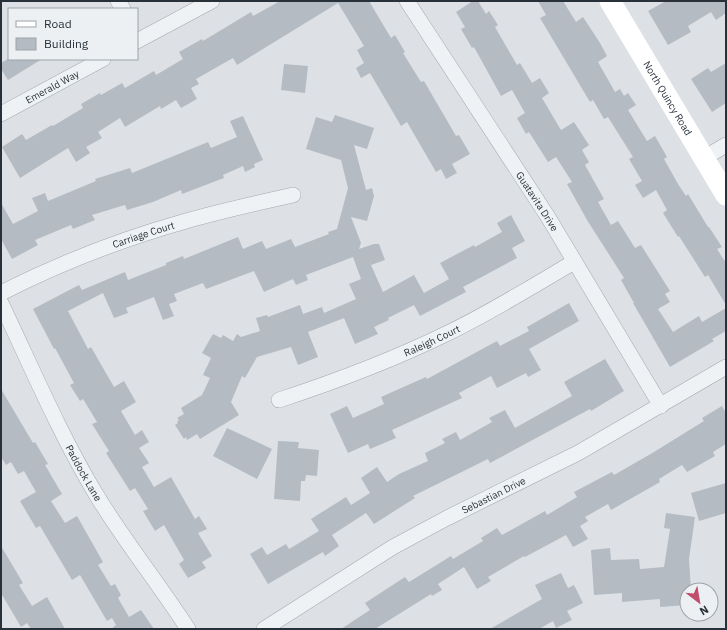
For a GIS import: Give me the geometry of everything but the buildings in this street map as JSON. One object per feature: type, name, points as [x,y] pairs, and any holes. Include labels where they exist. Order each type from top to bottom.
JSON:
[{"type":"street","points":[[138,38],[212,1]]},
{"type":"street","name":"Guatavita Drive","points":[[407,1],[523,178],[661,406]]},
{"type":"street","name":"North Quincy Road","points":[[610,1],[726,195]]},
{"type":"street","name":"Emerald Way","points":[[1,114],[101,60]]},
{"type":"street","points":[[704,158],[726,145]]},
{"type":"street","name":"Carriage Court","points":[[1,293],[60,265],[119,242],[186,221],[292,195]]},
{"type":"street","name":"Raleigh Court","points":[[279,400],[355,373],[430,342],[492,311],[574,262]]},
{"type":"street","name":"Paddock Lane","points":[[1,303],[57,421],[88,480],[110,517],[188,629]]},
{"type":"street","name":"Sebastian Drive","points":[[264,629],[393,547],[447,518],[578,453],[726,367]]}]
